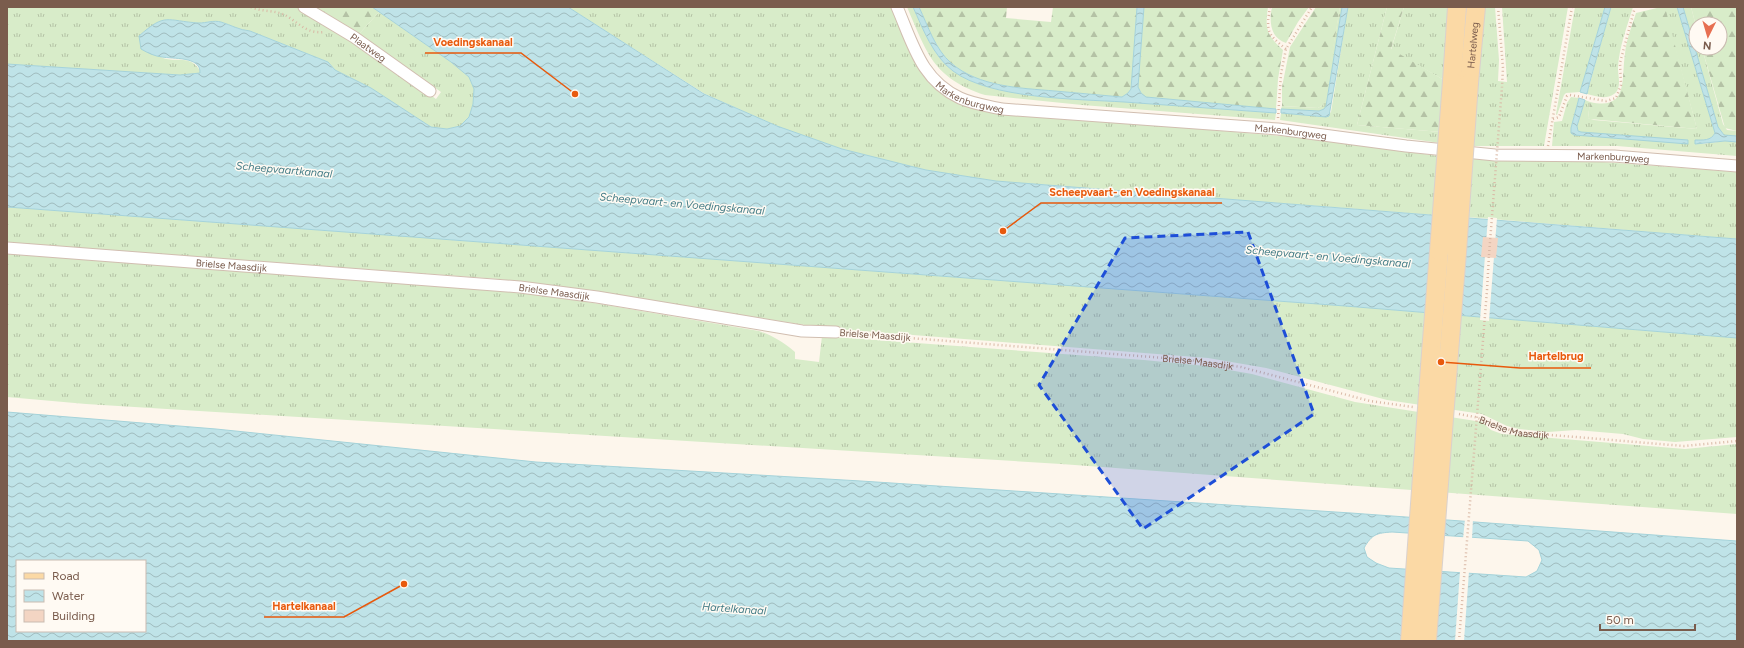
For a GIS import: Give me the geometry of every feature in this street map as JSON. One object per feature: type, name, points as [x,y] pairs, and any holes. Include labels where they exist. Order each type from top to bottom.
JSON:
[{"type":"main road","name":"Hartelweg","points":[[1457,7],[1461,82]]},
{"type":"main road","name":"Hartelweg","points":[[1461,82],[1476,7]]},
{"type":"main road","points":[[1410,641],[1461,82]]},
{"type":"main road","points":[[1427,641],[1461,82]]},
{"type":"street","name":"Plaatweg","points":[[304,7],[354,37],[430,91]]},
{"type":"street","name":"Markenburgweg","points":[[897,7],[922,66],[939,85],[961,99],[1002,109],[1278,129],[1406,146],[1495,155],[1547,154],[1614,156],[1737,166]]},
{"type":"street","name":"Brielse Maasdijk","points":[[7,248],[520,287],[597,297],[802,331],[836,332]]},
{"type":"path","points":[[251,7],[264,12],[283,14],[300,26],[314,32],[323,32],[334,25]]},
{"type":"path","points":[[1270,7],[1268,22],[1269,31],[1272,38],[1286,49]]},
{"type":"path","points":[[1278,118],[1278,101],[1286,49],[1312,7]]},
{"type":"path","points":[[1459,641],[1502,87],[1503,68],[1498,7]]},
{"type":"path","points":[[1547,154],[1572,7]]},
{"type":"path","points":[[1553,119],[1559,117],[1567,96],[1575,95],[1592,100],[1606,101],[1616,98],[1621,85],[1620,63],[1635,7]]},
{"type":"path","name":"Brielse Maasdijk","points":[[836,332],[1190,360],[1241,367],[1370,401],[1415,408]]},
{"type":"path","name":"Brielse Maasdijk","points":[[1452,413],[1474,417],[1515,432],[1684,446],[1737,441]]},
{"type":"highlighted area","points":[[1248,232],[1314,414],[1143,529],[1039,385],[1125,238]]},
{"type":"green space","points":[[7,7],[299,7],[375,56],[436,99],[441,92],[359,34],[379,12],[451,62],[469,77],[474,89],[473,104],[469,117],[460,126],[447,129],[431,127],[371,88],[335,70],[328,62],[250,31],[242,30],[218,21],[199,23],[173,20],[161,21],[148,28],[139,36],[163,58],[192,62],[200,73],[180,75],[7,64]]},
{"type":"green space","points":[[316,7],[372,7],[379,12],[359,34]]},
{"type":"green space","points":[[568,7],[892,7],[909,44],[956,101],[1199,129],[1293,137],[1439,156],[1434,215],[996,181],[926,170],[842,149],[777,126],[705,94]]},
{"type":"green space","points":[[907,7],[913,7],[929,42],[946,65],[953,71],[969,80],[989,87],[1035,96],[1276,113],[1275,120],[1082,105],[985,95],[954,81],[934,62],[920,38]]},
{"type":"green space","points":[[919,7],[1007,7],[1006,18],[1051,22],[1053,7],[1137,7],[1131,89],[1122,97],[1028,89],[1000,85],[974,77],[962,71],[945,57],[932,37]]},
{"type":"green space","points":[[1144,7],[1268,7],[1268,31],[1273,40],[1283,50],[1278,79],[1276,109],[1145,97],[1138,87]]},
{"type":"green space","points":[[1272,7],[1309,7],[1286,43],[1277,37],[1272,28]]},
{"type":"green space","points":[[1316,7],[1340,7],[1323,105],[1318,108],[1282,106],[1282,87],[1290,47]]},
{"type":"green space","points":[[1340,7],[1342,7],[1326,106],[1324,109],[1319,111],[1281,109],[1282,106],[1318,108],[1323,105]]},
{"type":"green space","points":[[1348,7],[1387,7],[1357,125],[1441,132],[1440,143],[1280,120],[1281,113],[1326,117],[1331,112]]},
{"type":"green space","points":[[1387,7],[1404,7],[1391,49],[1444,80],[1441,132],[1357,125]]},
{"type":"green space","points":[[1404,7],[1449,7],[1444,80],[1391,50]]},
{"type":"green space","points":[[1484,7],[1495,7],[1499,60],[1498,81],[1507,82],[1502,7],[1568,7],[1544,146],[1473,146]]},
{"type":"green space","points":[[1575,7],[1605,7],[1580,92],[1566,93],[1564,95],[1557,115],[1556,114]]},
{"type":"green space","points":[[1611,7],[1633,7],[1620,52],[1618,89],[1611,96],[1600,97],[1587,94]]},
{"type":"green space","points":[[1664,7],[1677,7],[1688,43],[1688,56],[1692,56],[1715,133],[1709,139],[1695,140],[1702,144],[1725,141],[1737,142],[1737,156],[1617,146],[1552,146],[1554,122],[1562,121],[1567,103],[1571,97],[1579,98],[1571,128],[1578,131],[1577,126],[1585,100],[1590,102],[1588,118],[1594,120],[1697,129]]},
{"type":"green space","points":[[1665,7],[1697,129],[1588,118],[1590,102],[1603,104],[1611,102],[1621,91],[1629,33],[1636,13]]},
{"type":"green space","points":[[1683,7],[1691,7],[1693,16],[1688,16],[1688,24]]},
{"type":"green space","points":[[1691,7],[1737,7],[1737,131],[1725,128],[1704,56],[1728,56],[1728,16],[1693,16]]},
{"type":"green space","points":[[1697,56],[1704,56],[1723,124],[1727,130],[1737,131],[1737,136],[1724,135],[1718,127]]},
{"type":"green space","points":[[1471,159],[1603,162],[1737,172],[1737,239],[1467,217]]},
{"type":"green space","points":[[7,207],[1345,306],[1737,338],[1737,437],[1675,442],[1643,439],[1623,434],[1576,430],[1548,432],[1519,429],[1507,426],[1482,414],[1387,400],[1266,368],[1208,358],[824,328],[603,293],[499,279],[7,243]]},
{"type":"green space","points":[[7,254],[490,290],[548,296],[759,331],[773,337],[791,348],[795,352],[795,359],[819,362],[822,336],[1206,366],[1252,374],[1355,402],[1482,422],[1491,430],[1502,434],[1685,449],[1737,444],[1737,514],[1061,464],[86,404],[7,397]]},
{"type":"water","name":"Scheepvaartkanaal","points":[[372,7],[568,7],[704,94],[777,126],[842,149],[926,170],[996,181],[1737,239],[1737,338],[1345,306],[7,207],[7,64],[180,75],[200,73],[196,64],[191,61],[156,56],[141,49],[139,36],[148,28],[161,21],[173,20],[199,23],[218,21],[242,30],[250,31],[328,62],[335,70],[371,88],[431,127],[447,129],[460,126],[469,117],[473,104],[474,89],[469,77],[451,62]]},
{"type":"water","points":[[913,7],[919,7],[932,37],[945,57],[962,71],[974,77],[1000,85],[1028,89],[1122,97],[1131,89],[1137,7],[1144,7],[1138,87],[1141,93],[1146,97],[1276,109],[1276,113],[1035,96],[989,87],[969,80],[953,71],[946,65],[929,42]]},
{"type":"water","points":[[1342,7],[1348,7],[1329,116],[1281,113],[1281,109],[1319,111],[1324,109],[1326,106]]},
{"type":"water","points":[[1605,7],[1611,7],[1587,94],[1580,92]]},
{"type":"water","points":[[1677,7],[1683,7],[1688,24],[1688,43]]},
{"type":"water","points":[[1692,56],[1697,56],[1718,127],[1724,135],[1737,136],[1737,142],[1725,141],[1695,144],[1695,140],[1709,139],[1715,133]]},
{"type":"water","points":[[1579,98],[1585,100],[1577,126],[1578,131],[1688,140],[1688,144],[1574,135],[1571,133],[1571,128]]},
{"type":"water","points":[[7,412],[216,429],[536,462],[861,481],[1351,513],[1737,541],[1737,641],[7,641]],"holes":[[[1392,532],[1528,541],[1539,550],[1542,560],[1537,571],[1526,577],[1389,568],[1376,563],[1367,557],[1364,548],[1375,535]]]},
{"type":"pier","points":[[1488,217],[1497,218],[1489,321],[1480,320]]},
{"type":"pier","points":[[1465,519],[1473,519],[1472,539],[1463,539]]},
{"type":"pier","points":[[1460,571],[1469,571],[1464,641],[1455,641]]},
{"type":"building","points":[[1483,237],[1498,238],[1496,258],[1481,257]]},
{"type":"place","name":"Voedingskanaal","points":[[575,94]]},
{"type":"place","name":"Scheepvaart- en Voedingskanaal","points":[[1003,231]]},
{"type":"place","name":"Hartelbrug","points":[[1441,362]]},
{"type":"place","name":"Hartelkanaal","points":[[404,584]]}]
